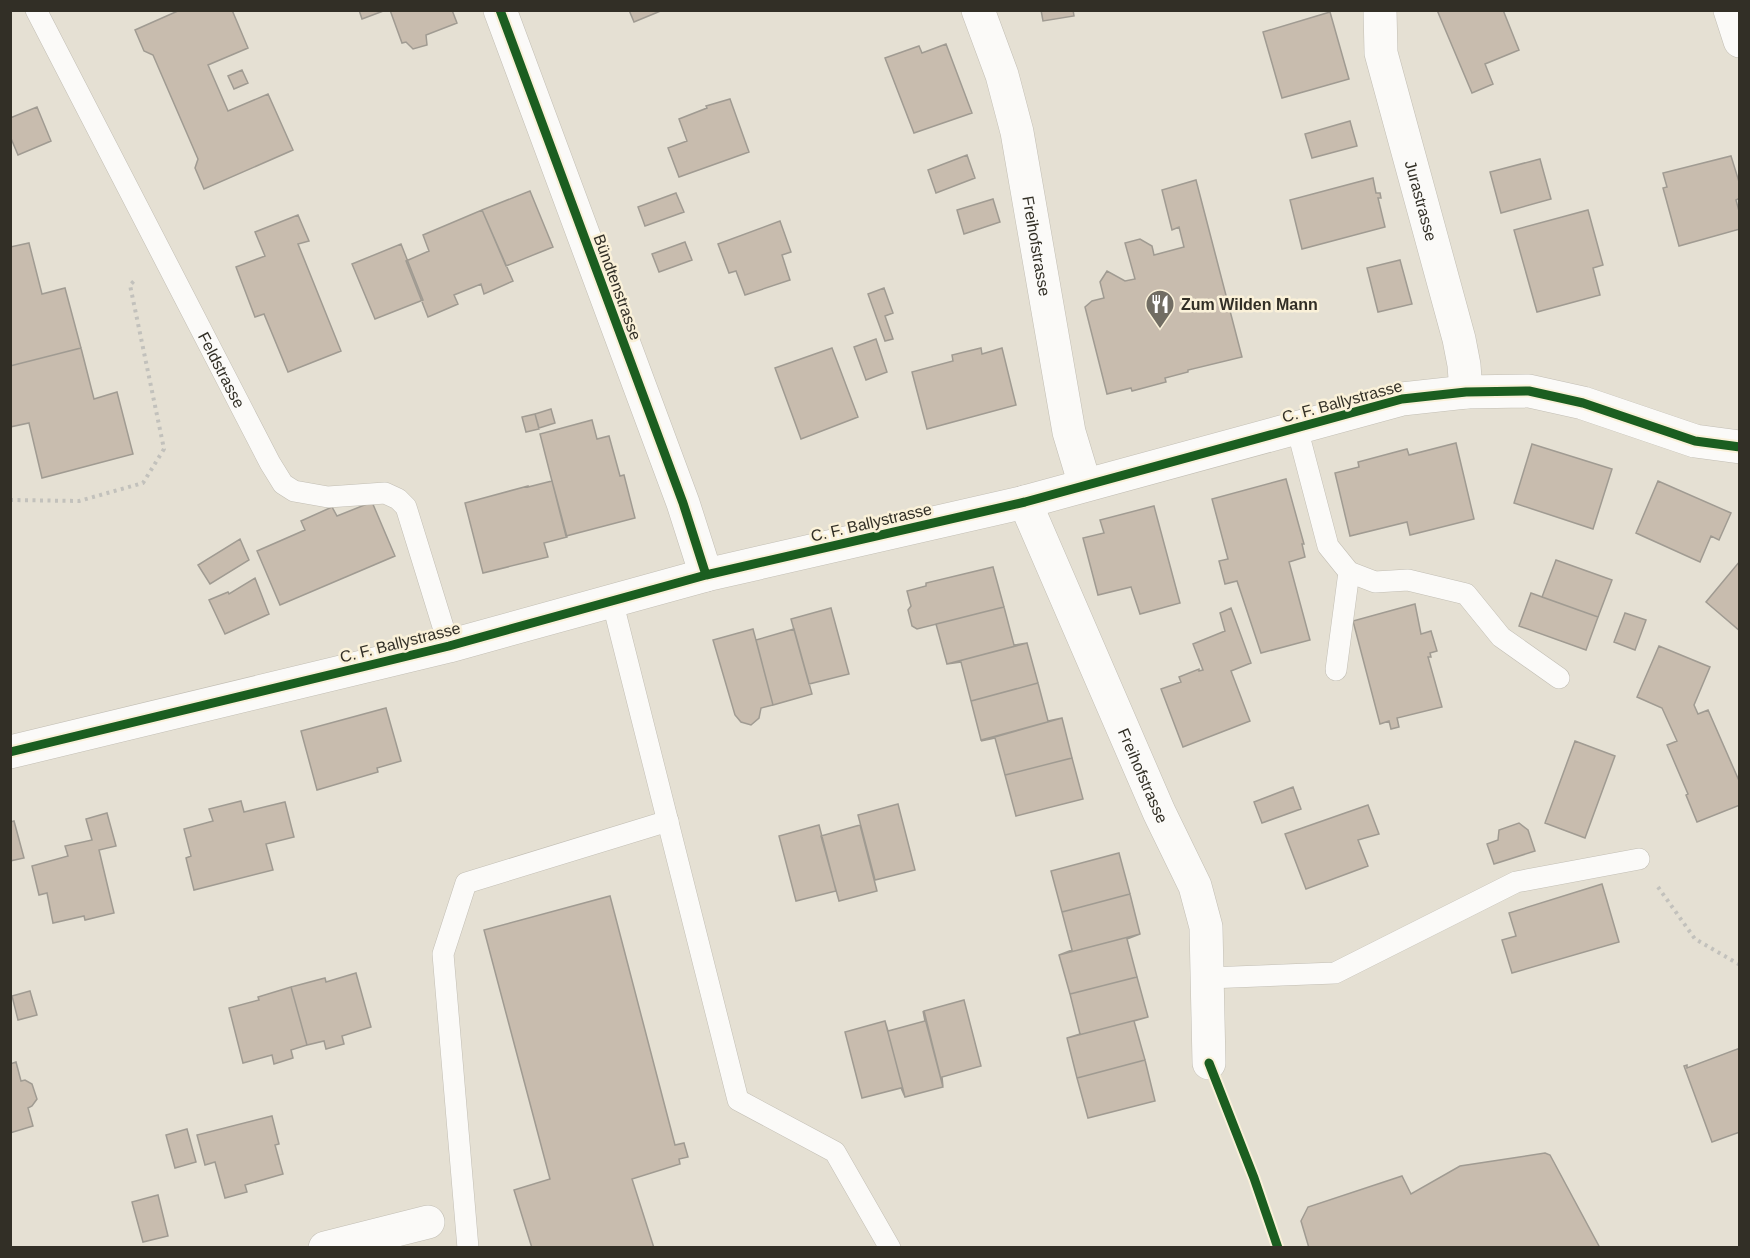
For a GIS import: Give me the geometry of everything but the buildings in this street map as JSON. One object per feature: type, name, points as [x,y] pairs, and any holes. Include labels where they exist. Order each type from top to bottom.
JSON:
[{"type":"street","name":"Bündtenstrasse","points":[[500,10],[683,503],[706,575]]},
{"type":"street","name":"Freihofstrasse","points":[[978,10],[1002,75],[1017,132],[1069,432],[1085,485]]},
{"type":"street","name":"Jurastrasse","points":[[1380,10],[1381,53],[1459,339],[1466,392]]},
{"type":"street","points":[[1730,10],[1740,41]]},
{"type":"street","name":"C. F. Ballystrasse","points":[[10,752],[449,646],[706,575],[1025,502],[1402,399],[1466,392],[1529,391],[1583,403],[1695,441],[1740,447]]},
{"type":"street","name":"Freihofstrasse","points":[[1025,502],[1159,812],[1195,886],[1206,927],[1209,1063]]},
{"type":"street","points":[[325,1248],[428,1222]]},
{"type":"lane","name":"Feldstrasse","points":[[36,10],[264,453],[283,484],[294,491],[328,497],[385,493],[398,499],[406,507],[449,646]]},
{"type":"lane","points":[[1297,428],[1328,546],[1349,572],[1375,582],[1408,580],[1466,594],[1501,638],[1559,678]]},
{"type":"lane","points":[[1336,670],[1349,572]]},
{"type":"lane","points":[[612,600],[738,1100],[835,1152],[890,1248]]},
{"type":"lane","points":[[468,1248],[443,954],[466,883],[668,821]]},
{"type":"lane","points":[[1208,978],[1335,973],[1516,882],[1639,859]]},
{"type":"lane","points":[[428,1222],[465,1211]]},
{"type":"path","points":[[10,500],[78,501],[143,483],[164,449],[130,285],[160,251]]},
{"type":"path","points":[[1639,859],[1695,939],[1740,965]]},
{"type":"cycle path","points":[[500,10],[683,503],[706,575]]},
{"type":"cycle path","points":[[10,752],[449,646],[706,575],[1025,502],[1402,399],[1466,392],[1529,391],[1583,403],[1695,441],[1740,447]]},
{"type":"cycle path","points":[[1209,1063],[1254,1178],[1278,1248]]},
{"type":"place","name":"Zum Wilden Mann","points":[[1160,330]]}]
